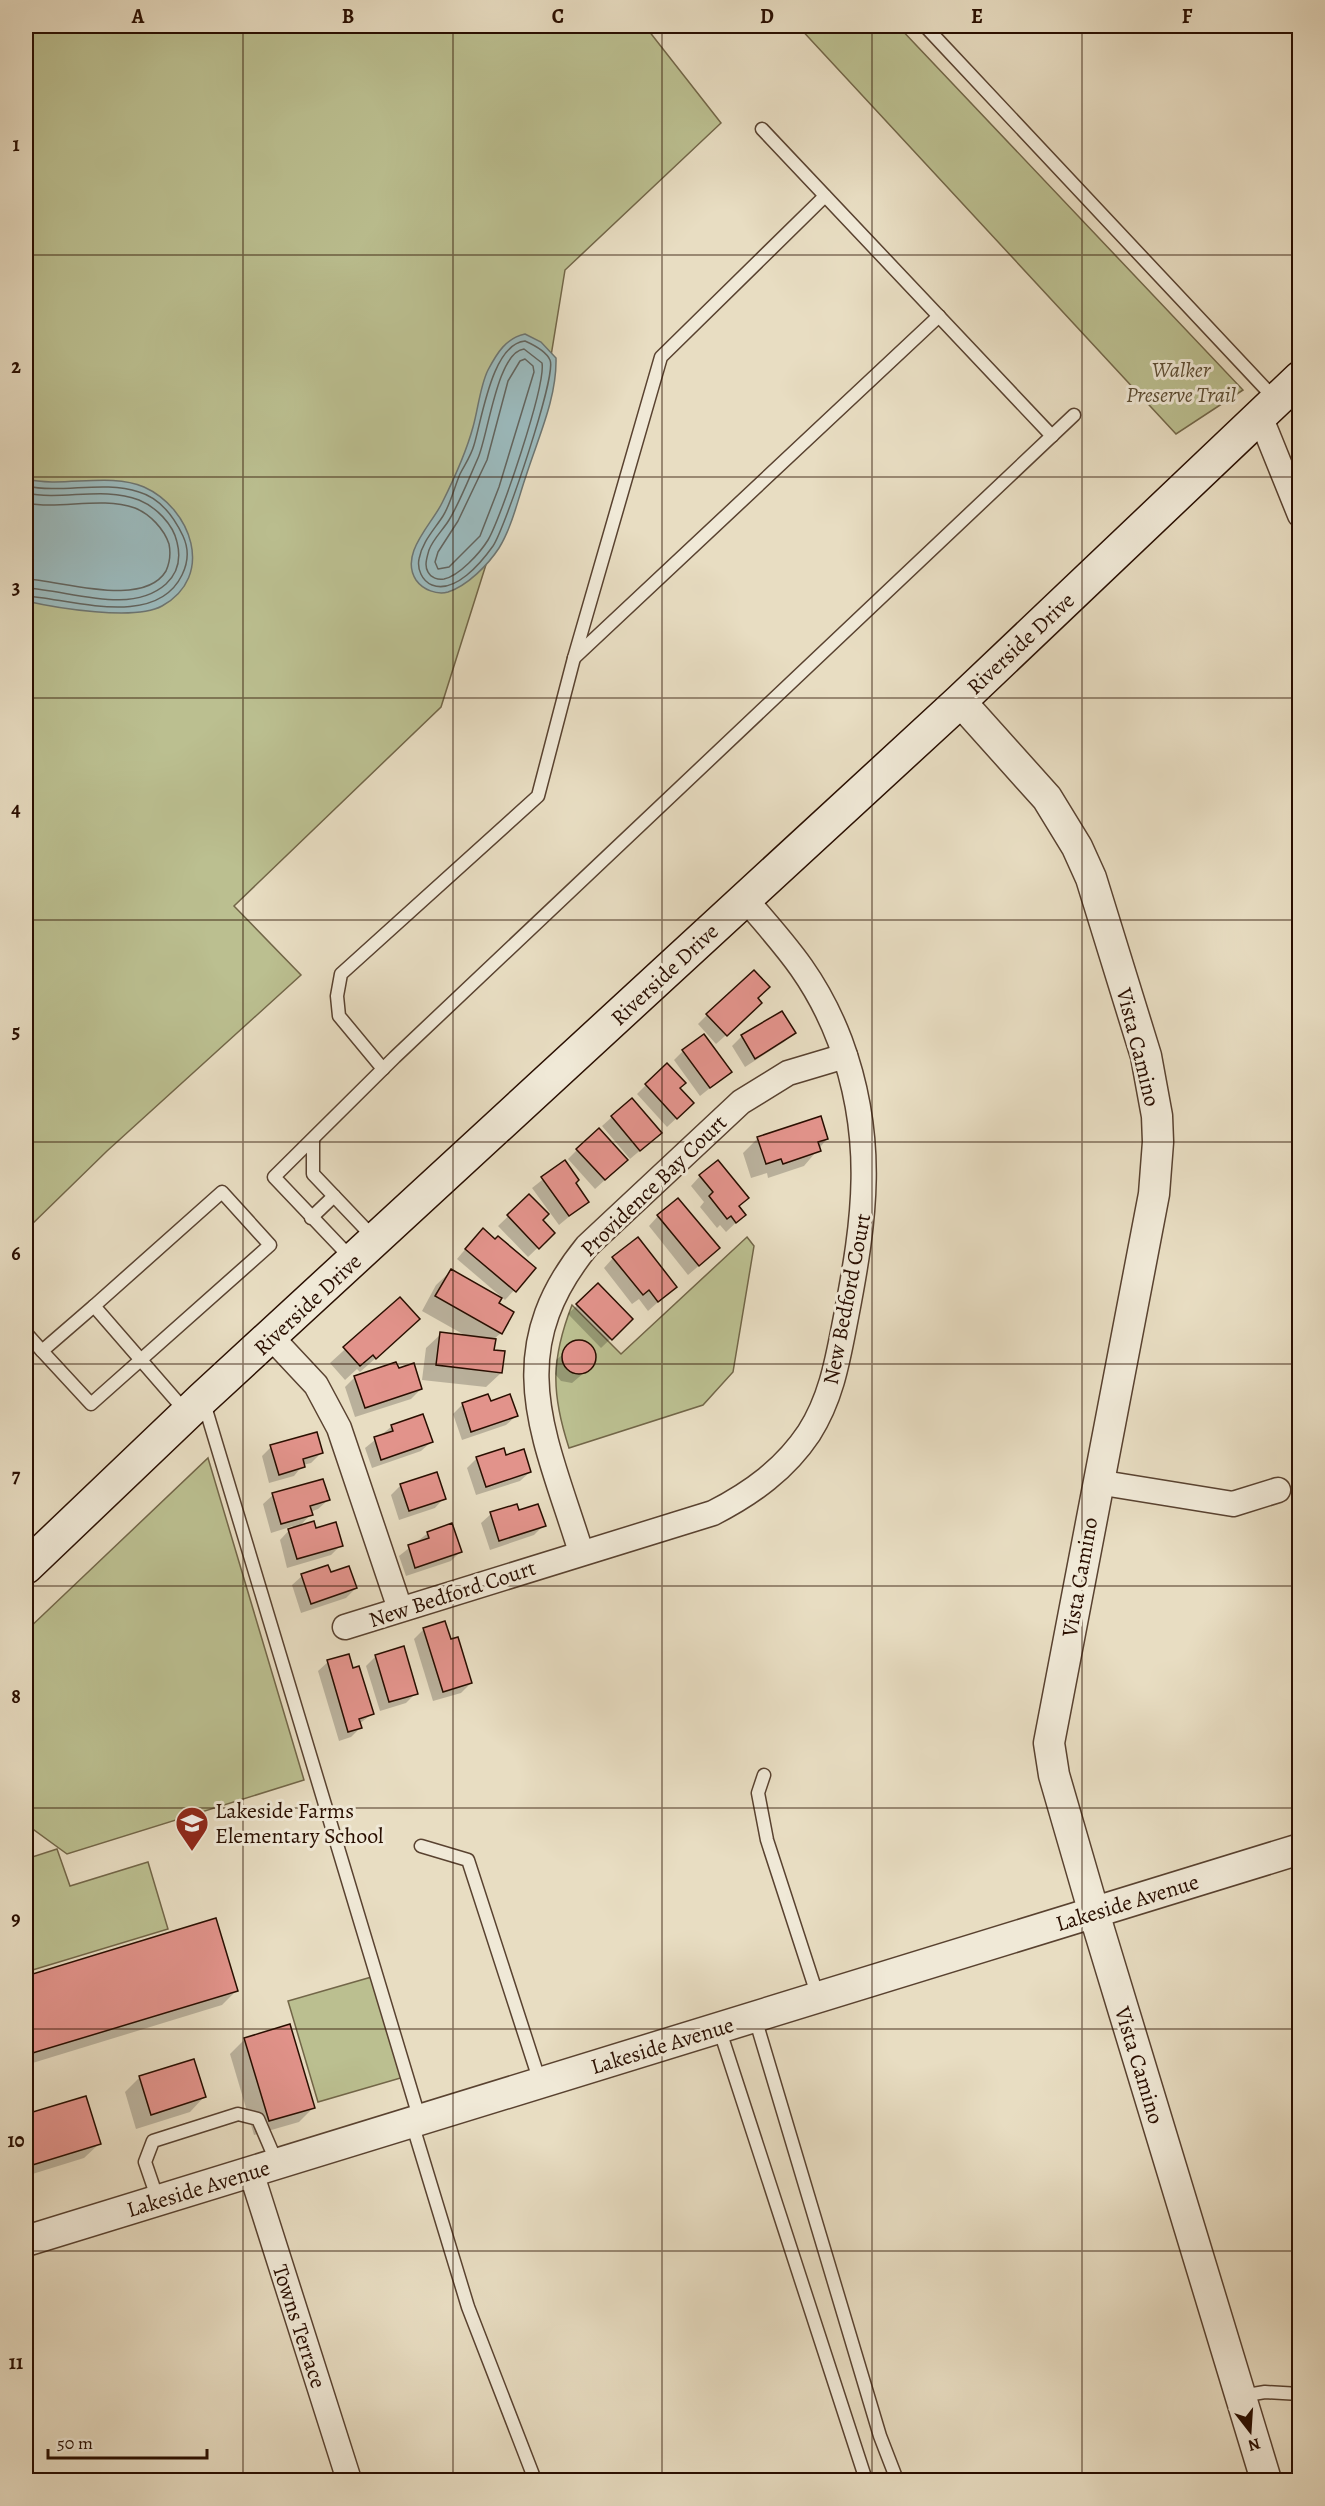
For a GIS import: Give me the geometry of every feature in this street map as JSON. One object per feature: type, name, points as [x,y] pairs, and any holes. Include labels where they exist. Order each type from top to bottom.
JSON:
[{"type":"main road","name":"Riverside Drive","points":[[26,1567],[195,1406],[272,1338],[960,701],[1299,378]]},
{"type":"street","points":[[1268,408],[1299,515]]},
{"type":"street","name":"Vista Camino","points":[[960,701],[1047,798],[1077,847],[1091,878],[1146,1056],[1157,1116],[1158,1142],[1154,1194],[1097,1482],[1049,1743],[1054,1775],[1094,1913],[1266,2481]]},
{"type":"street","name":"New Bedford Court","points":[[345,1627],[581,1552],[713,1513],[736,1501],[778,1470],[796,1451],[821,1412],[833,1382],[860,1244],[865,1178],[859,1113],[845,1056],[826,1008],[809,976],[745,899]]},
{"type":"street","name":"Providence Bay Court","points":[[581,1552],[538,1411],[536,1363],[539,1340],[553,1297],[574,1262],[587,1246],[741,1102],[788,1073],[845,1056]]},
{"type":"street","points":[[272,1338],[316,1385],[339,1428],[400,1609]]},
{"type":"street","points":[[1097,1482],[1233,1504],[1278,1490]]},
{"type":"street","name":"Lakeside Avenue","points":[[26,2241],[1299,1849]]},
{"type":"street","name":"Towns Terrace","points":[[264,2168],[349,2481]]},
{"type":"lane","points":[[926,26],[1268,408]]},
{"type":"lane","points":[[762,129],[1052,436]]},
{"type":"lane","points":[[383,1069],[339,1016],[337,996],[341,974],[538,796],[574,658],[661,357],[825,196]]},
{"type":"lane","points":[[574,658],[939,316]]},
{"type":"lane","points":[[365,1251],[311,1218],[274,1177],[383,1069],[1074,415]]},
{"type":"lane","points":[[313,1140],[313,1174],[334,1196],[365,1251]]},
{"type":"lane","points":[[26,1333],[42,1351],[91,1404],[270,1245],[222,1191],[42,1351]]},
{"type":"lane","points":[[311,1218],[334,1196]]},
{"type":"lane","points":[[94,1306],[141,1360],[195,1406],[416,2122],[468,2307],[535,2481]]},
{"type":"lane","points":[[764,1775],[758,1793],[767,1840],[818,1997]]},
{"type":"lane","points":[[421,1846],[468,1860],[541,2083]]},
{"type":"lane","points":[[755,2016],[880,2436],[897,2481]]},
{"type":"lane","points":[[719,2027],[866,2481]]},
{"type":"lane","points":[[158,2200],[145,2162],[153,2141],[238,2114],[258,2119],[264,2168]]},
{"type":"lane","points":[[1239,2397],[1265,2392],[1299,2394]]},
{"type":"green space","points":[[26,26],[645,26],[721,123],[565,270],[550,362],[441,707],[234,906],[301,975],[107,1151],[26,1230]]},
{"type":"green space","name":"Walker Preserve Trail","points":[[798,26],[898,26],[1243,390],[1176,434]]},
{"type":"green space","points":[[747,1237],[754,1246],[733,1372],[703,1405],[569,1448],[559,1410],[556,1376],[560,1342],[572,1305],[621,1354]]},
{"type":"green space","points":[[208,1458],[304,1780],[67,1854],[26,1824],[26,1631]]},
{"type":"green space","points":[[57,1849],[70,1886],[148,1862],[168,1929],[26,1972],[26,1859]]},
{"type":"green space","points":[[375,1976],[404,2077],[318,2102],[288,2001]]},
{"type":"water","points":[[525,334],[541,342],[556,358],[555,373],[546,418],[511,522],[499,548],[476,574],[448,592],[430,591],[419,584],[412,570],[411,560],[414,550],[442,503],[459,466],[470,437],[488,370],[507,343]]},
{"type":"water","points":[[26,479],[55,482],[116,481],[144,487],[160,497],[174,510],[185,526],[191,543],[192,561],[189,578],[179,593],[162,606],[134,613],[75,610],[26,601]]},
{"type":"building","points":[[754,970],[770,987],[758,998],[762,1003],[727,1036],[706,1014]]},
{"type":"building","points":[[782,1011],[796,1033],[755,1059],[741,1035]]},
{"type":"building","points":[[704,1034],[732,1072],[710,1088],[682,1050]]},
{"type":"building","points":[[667,1063],[686,1083],[680,1088],[694,1103],[677,1119],[645,1084]]},
{"type":"building","points":[[632,1098],[662,1133],[640,1151],[611,1116]]},
{"type":"building","points":[[821,1116],[828,1139],[818,1142],[821,1151],[783,1164],[781,1159],[766,1164],[757,1137]]},
{"type":"building","points":[[599,1128],[628,1160],[605,1180],[576,1149]]},
{"type":"building","points":[[565,1160],[579,1180],[576,1183],[589,1202],[569,1216],[541,1177]]},
{"type":"building","points":[[718,1160],[749,1198],[739,1206],[746,1215],[736,1223],[731,1216],[727,1219],[709,1196],[713,1192],[699,1175]]},
{"type":"building","points":[[529,1194],[549,1214],[543,1220],[555,1233],[539,1249],[507,1215]]},
{"type":"building","points":[[678,1198],[720,1248],[699,1266],[657,1215]]},
{"type":"building","points":[[483,1228],[495,1239],[498,1236],[536,1268],[516,1292],[465,1249]]},
{"type":"building","points":[[638,1237],[677,1287],[658,1302],[649,1290],[643,1295],[612,1257]]},
{"type":"building","points":[[451,1269],[502,1298],[499,1303],[514,1312],[502,1334],[435,1296]]},
{"type":"building","points":[[598,1283],[633,1319],[612,1340],[576,1304]]},
{"type":"building","points":[[400,1297],[420,1319],[376,1359],[373,1355],[360,1366],[343,1347]]},
{"type":"building","points":[[440,1332],[496,1339],[494,1350],[505,1351],[502,1373],[436,1365]]},
{"type":"building","points":[[579,1340],[591,1345],[596,1357],[591,1369],[579,1374],[567,1369],[562,1357],[567,1345]]},
{"type":"building","points":[[396,1362],[399,1368],[414,1363],[422,1389],[365,1408],[354,1376]]},
{"type":"building","points":[[488,1394],[491,1401],[510,1394],[518,1416],[471,1432],[462,1403]]},
{"type":"building","points":[[423,1414],[433,1442],[381,1460],[374,1437],[393,1431],[391,1425]]},
{"type":"building","points":[[317,1432],[323,1453],[303,1459],[305,1467],[279,1475],[270,1445]]},
{"type":"building","points":[[504,1448],[506,1455],[524,1449],[531,1472],[486,1487],[476,1457]]},
{"type":"building","points":[[437,1472],[446,1499],[409,1511],[400,1484]]},
{"type":"building","points":[[323,1479],[330,1500],[310,1506],[313,1515],[281,1524],[272,1493]]},
{"type":"building","points":[[517,1504],[519,1510],[538,1504],[546,1526],[499,1541],[490,1512]]},
{"type":"building","points":[[314,1521],[316,1528],[336,1522],[343,1546],[297,1559],[288,1529]]},
{"type":"building","points":[[452,1523],[462,1552],[415,1568],[408,1545],[429,1538],[427,1532]]},
{"type":"building","points":[[328,1565],[331,1572],[349,1566],[357,1588],[311,1604],[301,1574]]},
{"type":"building","points":[[445,1621],[451,1639],[458,1637],[472,1683],[443,1692],[423,1628]]},
{"type":"building","points":[[404,1646],[418,1694],[389,1702],[375,1655]]},
{"type":"building","points":[[349,1654],[353,1668],[359,1666],[374,1714],[359,1719],[362,1728],[348,1732],[327,1660]]},
{"type":"building","points":[[216,1918],[238,1991],[26,2055],[26,1976]]},
{"type":"building","points":[[290,2024],[315,2108],[269,2121],[244,2038]]},
{"type":"building","points":[[194,2059],[206,2097],[151,2115],[139,2076]]},
{"type":"building","points":[[86,2096],[101,2144],[26,2167],[26,2114]]},
{"type":"place","name":"Lakeside Farms Elementary School","points":[[192,1852]]}]
